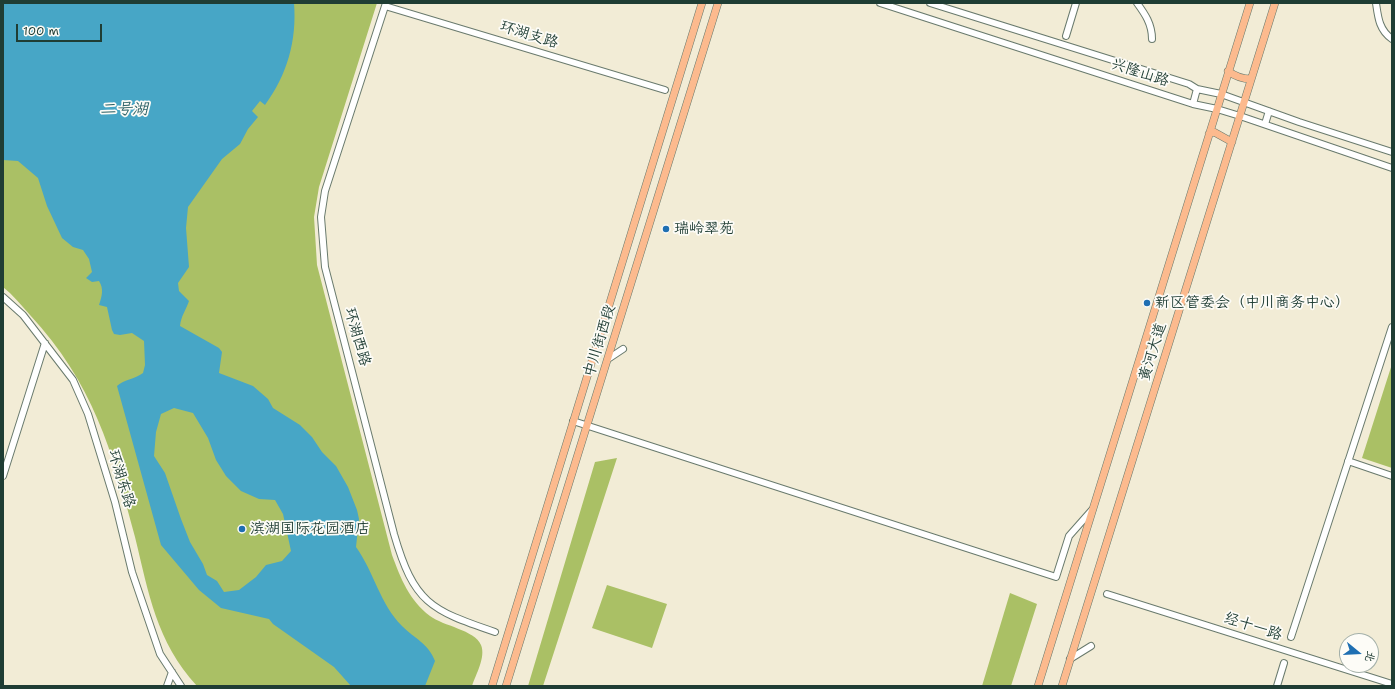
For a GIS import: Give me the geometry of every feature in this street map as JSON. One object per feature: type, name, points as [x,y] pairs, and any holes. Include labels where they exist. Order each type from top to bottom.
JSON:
[{"type":"main road","name":"中川街西段","points":[[492,686],[702,3]]},
{"type":"main road","name":"中川街西段","points":[[506,686],[718,3]]},
{"type":"main road","name":"黄河大道","points":[[1038,686],[1250,3]]},
{"type":"main road","name":"黄河大道","points":[[1062,686],[1275,3]]},
{"type":"main road","points":[[1228,71],[1235,76],[1244,79],[1251,79]]},
{"type":"main road","points":[[1209,134],[1214,132],[1232,142]]},
{"type":"street","name":"兴隆山路","points":[[880,3],[1193,104],[1217,109],[1265,124],[1392,168]]},
{"type":"street","name":"兴隆山路","points":[[930,3],[1170,77],[1189,84],[1197,89],[1244,101],[1269,111],[1392,152]]},
{"type":"street","points":[[1066,36],[1076,3]]},
{"type":"street","points":[[1136,3],[1146,15],[1152,31],[1152,39]]},
{"type":"street","points":[[1376,3],[1378,21],[1386,35],[1392,39]]},
{"type":"street","name":"环湖支路","points":[[385,4],[665,90]]},
{"type":"street","name":"环湖西路","points":[[385,4],[325,191],[321,217],[325,267],[394,534],[409,578],[417,591],[438,609],[495,632]]},
{"type":"street","points":[[1193,104],[1197,89]]},
{"type":"street","points":[[1265,124],[1269,111]]},
{"type":"street","name":"环湖东路","points":[[3,297],[23,315],[73,380],[88,414],[116,502],[132,572],[145,612],[160,654],[181,686]]},
{"type":"street","points":[[1290,637],[1392,326]]},
{"type":"street","points":[[3,474],[45,343]]},
{"type":"street","points":[[608,359],[623,349]]},
{"type":"street","points":[[573,421],[1056,577],[1069,536],[1093,508]]},
{"type":"street","points":[[1348,462],[1392,476]]},
{"type":"street","name":"经十一路","points":[[1107,594],[1392,684]]},
{"type":"street","points":[[1070,659],[1090,646]]},
{"type":"street","points":[[1277,686],[1284,663]]},
{"type":"street","points":[[167,686],[172,672]]},
{"type":"green space","points":[[3,3],[377,3],[319,187],[314,217],[317,265],[392,555],[406,588],[416,603],[423,610],[436,620],[466,632],[478,640],[481,645],[482,655],[472,686],[197,686],[183,669],[172,652],[156,616],[118,475],[98,419],[70,366],[52,340],[17,300],[3,287]]},
{"type":"green space","points":[[1392,364],[1392,468],[1362,458]]},
{"type":"green space","points":[[617,458],[543,686],[528,686],[595,462]]},
{"type":"green space","points":[[607,585],[667,604],[652,648],[592,628]]},
{"type":"green space","points":[[1010,593],[1037,604],[1011,686],[982,686]]},
{"type":"water","name":"二号湖","points":[[3,3],[294,3],[294,31],[289,57],[285,70],[273,94],[265,105],[260,101],[252,111],[258,117],[248,129],[240,144],[222,159],[188,207],[186,228],[189,267],[178,283],[179,291],[189,301],[182,316],[180,326],[219,348],[222,352],[219,373],[253,386],[268,399],[273,408],[300,425],[312,437],[322,452],[336,466],[348,487],[357,510],[359,519],[356,547],[394,617],[402,626],[425,645],[435,661],[425,686],[351,686],[334,667],[273,624],[269,619],[221,608],[199,590],[161,545],[117,386],[122,382],[143,373],[145,365],[144,341],[132,333],[120,335],[114,334],[107,307],[99,305],[102,293],[101,284],[99,281],[92,282],[86,278],[92,272],[89,259],[83,250],[73,247],[62,238],[47,206],[38,178],[18,161],[3,160]],"holes":[[[174,408],[193,413],[208,438],[216,460],[226,476],[241,491],[259,499],[275,500],[283,514],[291,551],[282,561],[266,565],[256,577],[239,590],[224,592],[217,581],[207,575],[203,564],[190,542],[165,473],[154,456],[156,432],[161,414]]]},
{"type":"place","name":"瑞岭翠苑","points":[[666,229]]},
{"type":"place","name":"新区管委会（中川商务中心）","points":[[1147,303]]},
{"type":"place","name":"滨湖国际花园酒店","points":[[242,529]]}]
